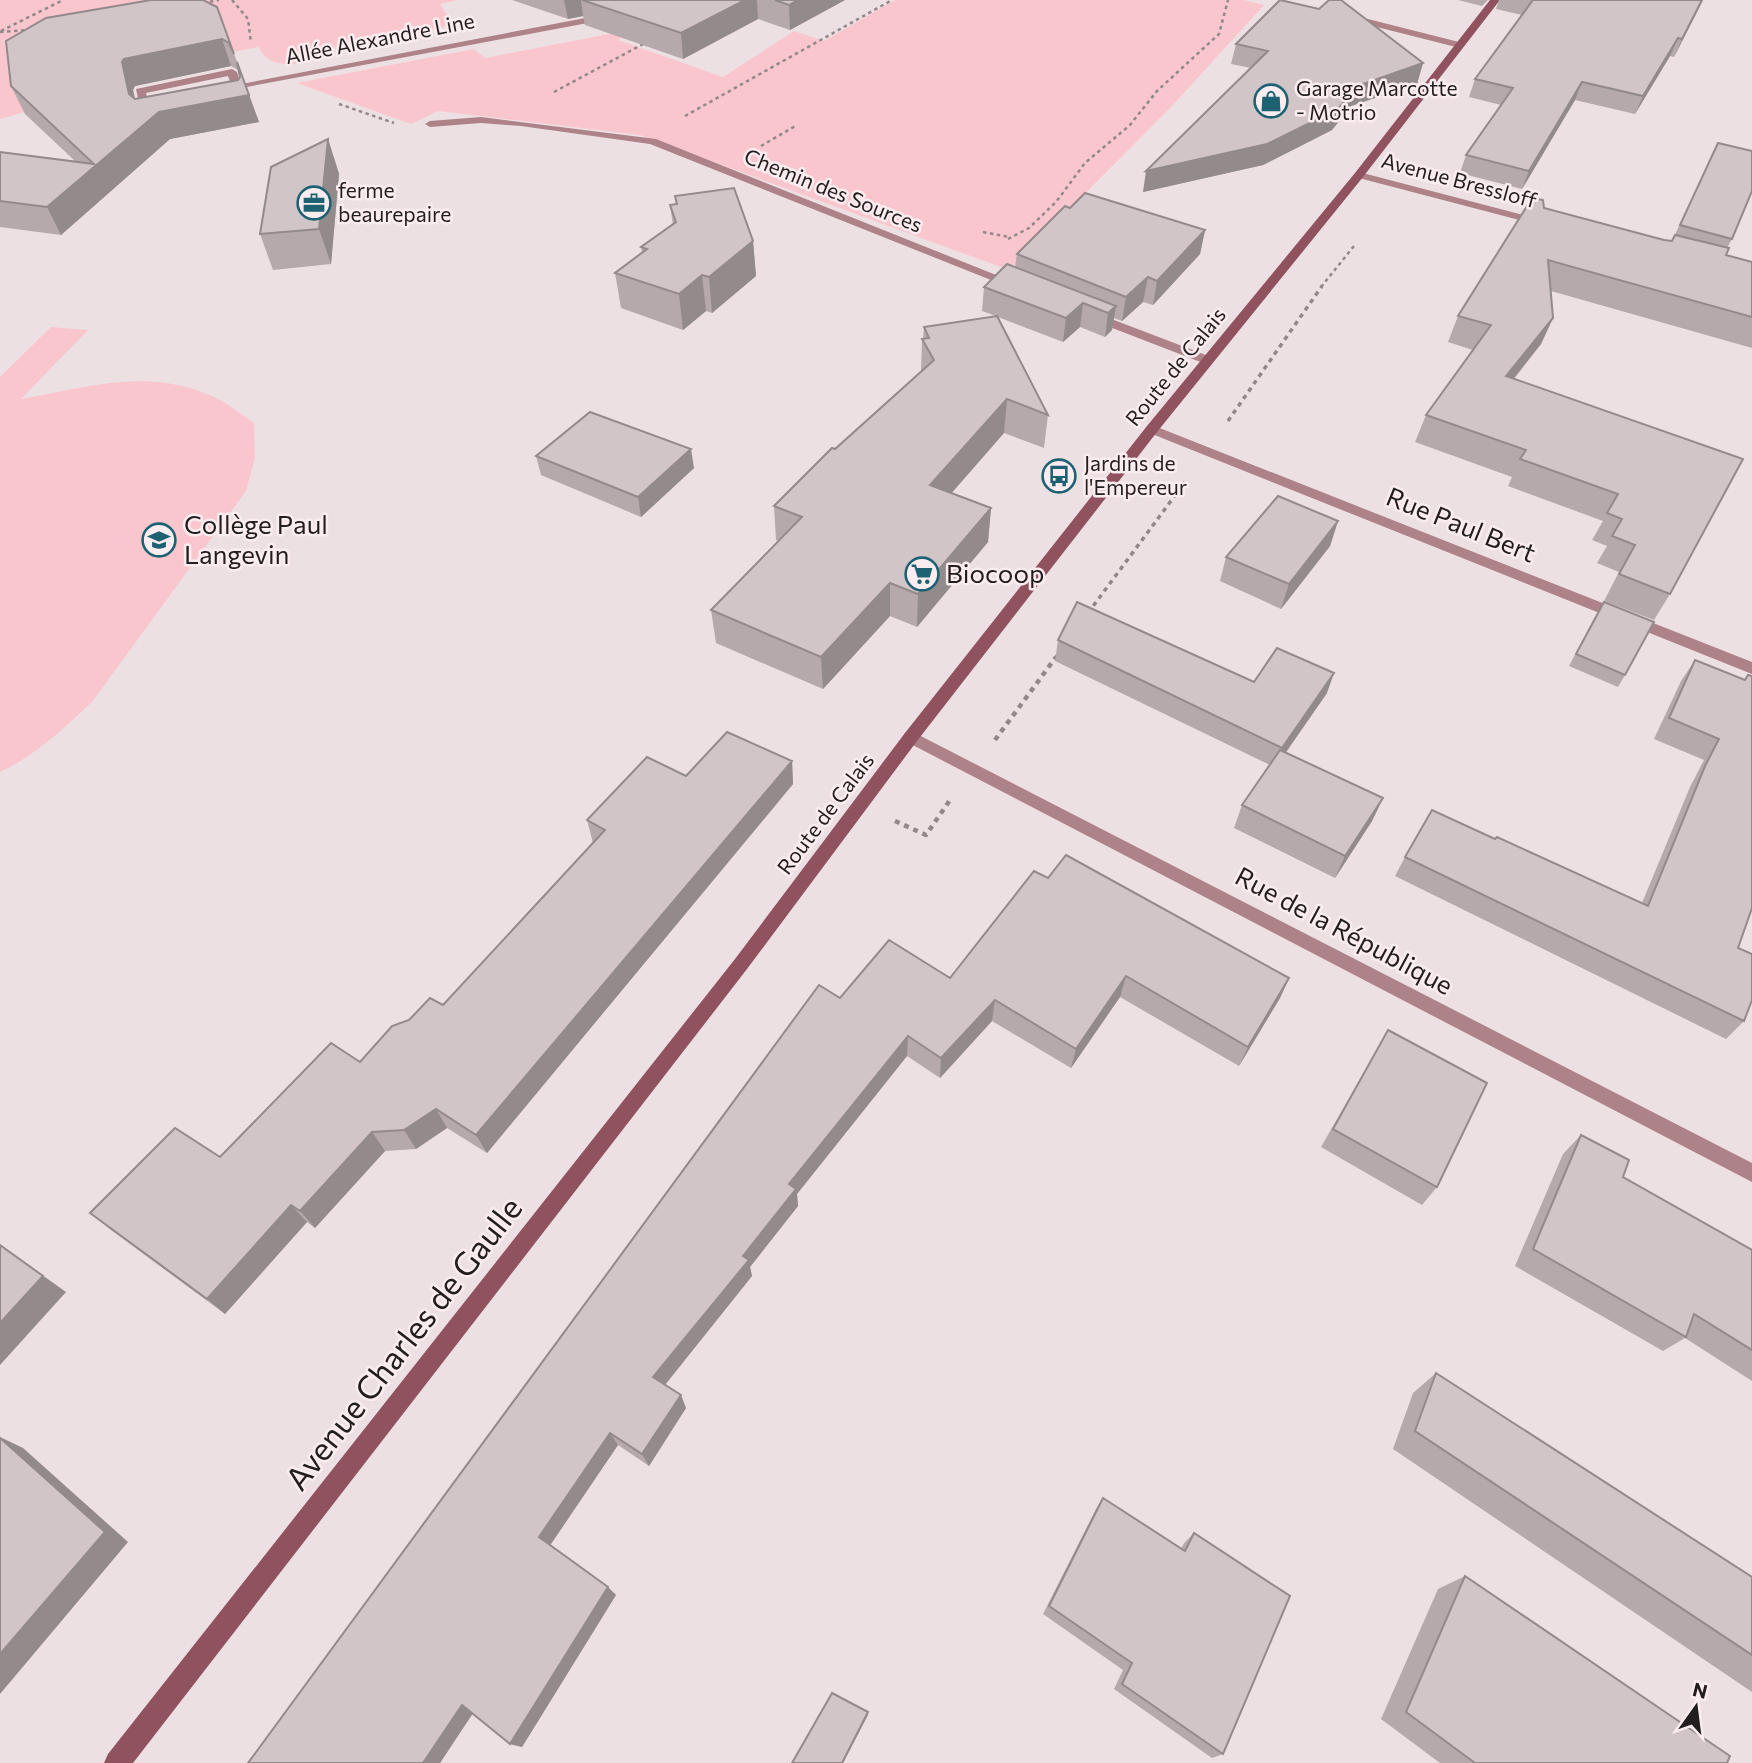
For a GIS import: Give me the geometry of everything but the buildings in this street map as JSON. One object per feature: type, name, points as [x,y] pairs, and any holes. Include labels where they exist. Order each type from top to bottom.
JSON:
[{"type":"main road","name":"Route de Calais","points":[[741,964],[911,737],[1152,429],[1359,175],[1495,0]]},
{"type":"main road","name":"Avenue Charles de Gaulle","points":[[117,1763],[741,964]]},
{"type":"street","name":"Allée Alexandre Line","points":[[236,86],[646,9]]},
{"type":"street","points":[[1333,13],[1460,45]]},
{"type":"street","points":[[232,72],[236,86],[243,103],[148,121],[140,91],[232,72]]},
{"type":"street","name":"Chemin des Sources","points":[[429,124],[481,120],[521,122],[652,141],[1029,290]]},
{"type":"street","name":"Avenue Bressloff","points":[[1359,175],[1549,225]]},
{"type":"street","points":[[1080,310],[1207,360]]},
{"type":"street","name":"Rue Paul Bert","points":[[1152,429],[1752,668]]},
{"type":"street","name":"Rue de la République","points":[[911,737],[1752,1173]]},
{"type":"path","points":[[0,32],[63,0]]},
{"type":"path","points":[[199,4],[219,0]]},
{"type":"path","points":[[681,118],[892,0]]},
{"type":"path","points":[[978,270],[1009,237],[1029,228],[1056,202],[1085,163],[1130,125],[1157,91],[1219,34],[1228,0]]},
{"type":"path","points":[[549,94],[644,44],[653,34],[654,25],[646,9]]},
{"type":"path","points":[[0,32],[34,29]]},
{"type":"shaded area","points":[[0,0],[458,0],[440,4],[453,25],[305,53],[308,63],[279,63],[267,58],[259,47],[233,52],[0,119]]},
{"type":"shaded area","points":[[895,0],[1244,0],[1264,5],[1173,105],[1009,270],[640,135],[438,111],[411,124],[297,83],[474,49],[485,58],[635,29],[618,40],[723,77],[794,31],[824,41]]},
{"type":"shaded area","points":[[51,327],[88,330],[21,399],[120,382],[169,383],[194,389],[222,401],[254,423],[255,458],[246,491],[92,702],[37,750],[0,772],[0,377]]},
{"type":"place","name":"Garage Marcotte - Motrio","points":[[1271,101]]},
{"type":"place","name":"ferme beaurepaire","points":[[314,203]]},
{"type":"place","name":"Jardins de l'Empereur","points":[[1059,476]]},
{"type":"place","name":"Collège Paul Langevin","points":[[159,540]]},
{"type":"place","name":"Biocoop","points":[[922,574]]}]
